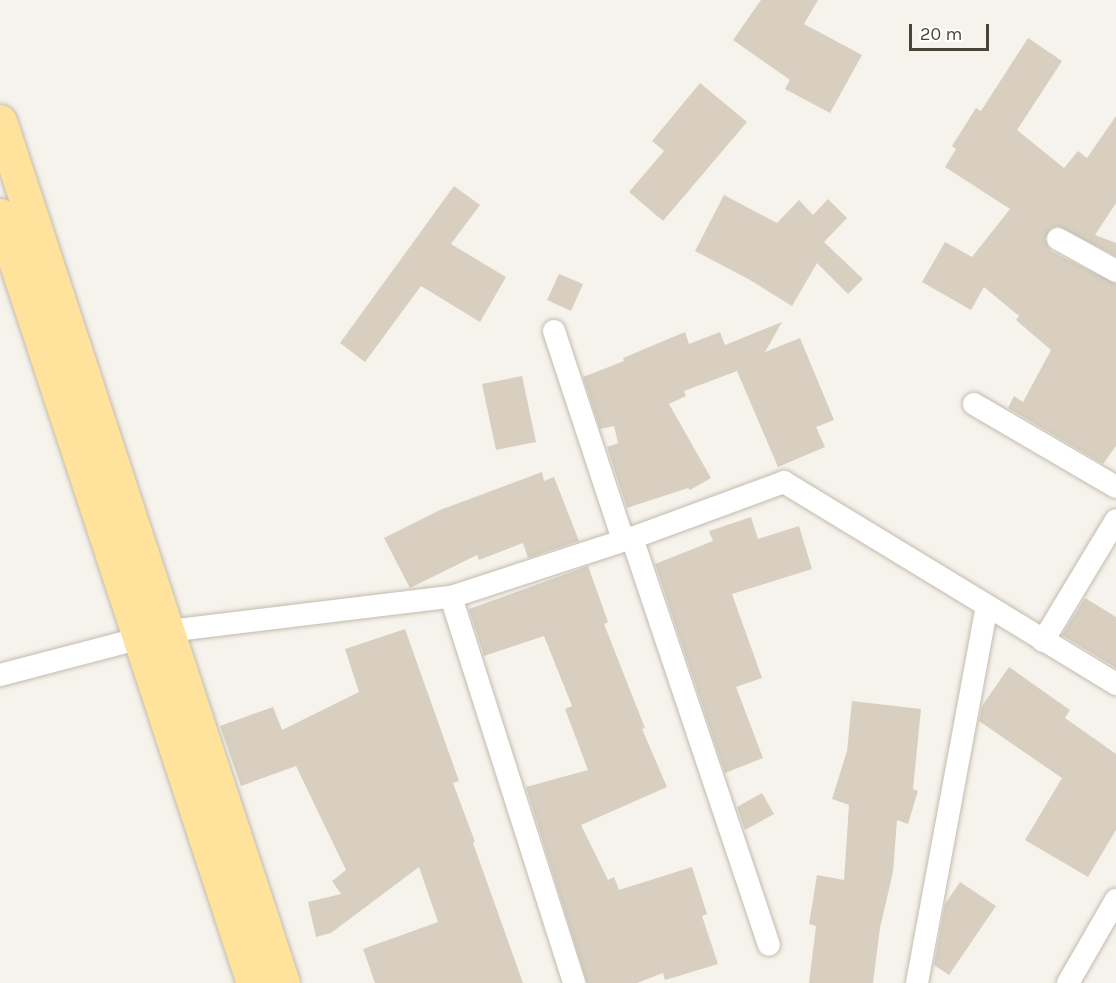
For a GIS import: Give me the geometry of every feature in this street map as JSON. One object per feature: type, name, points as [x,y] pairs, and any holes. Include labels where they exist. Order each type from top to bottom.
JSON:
[{"type":"main road","points":[[0,121],[155,634],[253,983]]},
{"type":"main road","points":[[0,215],[283,983]]},
{"type":"street","points":[[1058,239],[1116,271]]},
{"type":"street","points":[[554,331],[769,945]]},
{"type":"street","points":[[974,404],[1116,487]]},
{"type":"street","points":[[0,675],[155,634],[451,597],[628,539],[784,482],[1116,684]]},
{"type":"street","points":[[1043,641],[1116,520]]},
{"type":"street","points":[[451,597],[573,983]]},
{"type":"street","points":[[917,983],[987,606]]},
{"type":"street","points":[[1068,983],[1116,900]]},
{"type":"building","points":[[761,0],[818,0],[804,24],[862,55],[830,113],[785,89],[790,80],[733,40]]},
{"type":"building","points":[[1028,38],[1062,61],[1017,130],[1064,168],[1078,151],[1087,158],[1116,116],[1116,203],[1095,235],[1116,243],[1116,256],[1058,226],[1051,228],[1045,239],[1051,251],[1116,284],[1116,446],[1103,464],[1008,408],[1014,396],[1023,402],[1051,350],[1016,320],[1019,316],[984,287],[971,310],[922,282],[945,242],[972,257],[1010,209],[945,167],[956,149],[952,146],[976,108],[981,111]]},
{"type":"building","points":[[700,83],[747,122],[663,221],[629,192],[664,151],[652,141]]},
{"type":"building","points":[[454,186],[480,205],[451,244],[506,277],[480,322],[421,286],[365,362],[340,343]]},
{"type":"building","points":[[724,195],[777,223],[799,200],[813,215],[828,199],[847,218],[824,242],[863,279],[848,294],[817,263],[792,306],[750,280],[695,251]]},
{"type":"building","points":[[559,274],[583,284],[571,311],[547,300]]},
{"type":"building","points":[[782,322],[765,352],[800,338],[834,420],[816,427],[825,447],[778,467],[737,371],[684,391],[686,396],[669,404],[711,478],[690,490],[688,488],[627,508],[607,447],[618,443],[614,426],[600,429],[583,377],[624,361],[623,358],[685,332],[689,344],[720,332],[725,345]]},
{"type":"building","points":[[522,376],[536,442],[496,450],[482,384]]},
{"type":"building","points":[[542,472],[544,481],[554,477],[579,541],[528,558],[523,543],[479,560],[477,555],[410,588],[384,538],[440,510]]},
{"type":"building","points":[[751,517],[758,539],[799,526],[812,569],[732,594],[762,678],[736,687],[763,758],[725,773],[655,564],[713,541],[709,531]]},
{"type":"building","points":[[588,566],[608,622],[604,624],[645,728],[642,729],[667,787],[581,825],[608,880],[614,877],[619,890],[692,867],[707,914],[702,916],[718,964],[665,980],[663,973],[637,983],[587,983],[526,787],[588,770],[565,709],[572,706],[544,636],[484,656],[469,609]]},
{"type":"building","points":[[1085,598],[1116,617],[1116,668],[1062,635]]},
{"type":"building","points":[[405,629],[459,781],[453,783],[475,842],[473,843],[523,983],[375,983],[363,949],[438,922],[419,867],[331,933],[316,937],[308,902],[341,894],[332,881],[346,870],[296,766],[241,786],[220,726],[273,707],[282,730],[359,692],[345,649]]},
{"type":"building","points":[[1009,667],[1070,710],[1065,718],[1116,754],[1116,830],[1088,877],[1025,840],[1062,778],[979,721],[982,706]]},
{"type":"building","points":[[852,701],[921,709],[913,789],[918,791],[908,824],[897,820],[893,872],[880,928],[873,983],[809,983],[816,926],[809,924],[817,875],[844,880],[849,805],[832,799],[847,751]]},
{"type":"building","points":[[762,793],[774,814],[745,830],[737,807]]},
{"type":"building","points":[[960,882],[996,906],[949,975],[934,965],[945,904]]}]
